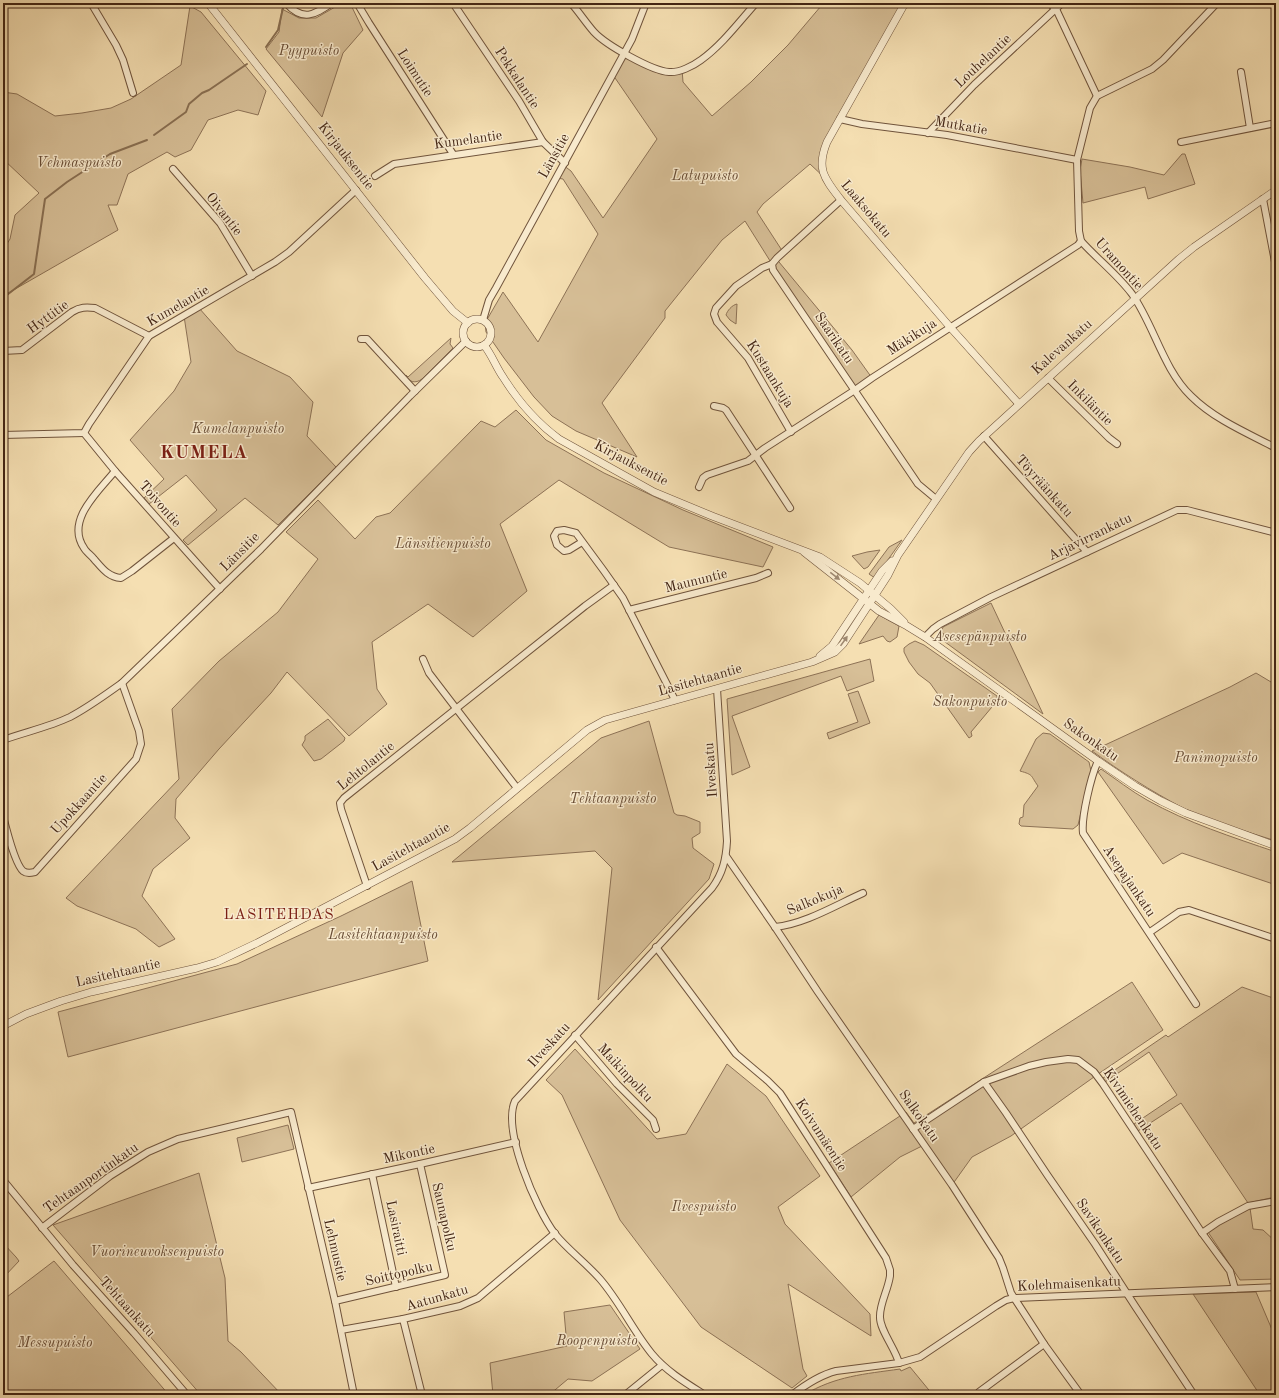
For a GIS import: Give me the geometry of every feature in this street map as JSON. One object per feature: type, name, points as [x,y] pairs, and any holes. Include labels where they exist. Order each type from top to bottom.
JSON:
[{"type":"street","points":[[91,3],[116,45],[123,60],[133,93]]},
{"type":"street","name":"Kirjauksentie","points":[[208,3],[424,278],[453,311],[468,323]]},
{"type":"street","points":[[286,3],[295,11],[305,16],[317,13],[332,3]]},
{"type":"street","name":"Loimutie","points":[[358,3],[369,23],[453,154]]},
{"type":"street","name":"Pekkalantie","points":[[454,3],[519,101],[543,142],[565,163]]},
{"type":"street","points":[[571,3],[598,35],[625,53],[656,69],[668,72],[674,72],[700,61],[713,50],[756,3]]},
{"type":"street","name":"Länsitie","points":[[483,320],[489,300],[625,53],[646,3]]},
{"type":"street","name":"Laaksokatu","points":[[905,3],[827,142],[822,153],[822,167],[826,179],[841,200],[950,327],[1019,404]]},
{"type":"street","points":[[1049,3],[1056,9],[1097,96],[1152,69],[1163,60],[1217,3]]},
{"type":"street","name":"Louhelantie","points":[[928,133],[974,85],[1062,3]]},
{"type":"street","points":[[1241,72],[1250,128]]},
{"type":"street","name":"Uramontie","points":[[1097,96],[1090,108],[1077,160],[1079,231],[1081,241],[1135,299],[1146,317],[1174,374],[1185,390],[1203,406],[1220,418],[1276,448]]},
{"type":"street","name":"Mutkatie","points":[[840,119],[862,124],[947,135],[1077,160]]},
{"type":"street","points":[[1181,142],[1276,124]]},
{"type":"street","name":"Kumelantie","points":[[375,176],[394,164],[453,154],[543,142]]},
{"type":"street","name":"Oivantie","points":[[173,169],[220,223],[252,276]]},
{"type":"street","name":"Kumelantie","points":[[84,433],[149,336],[275,262],[289,252],[356,190]]},
{"type":"street","name":"Kalevankatu","points":[[867,601],[875,596],[898,555],[936,499],[969,452],[984,436],[1194,247],[1276,190]]},
{"type":"street","points":[[1263,199],[1276,267]]},
{"type":"street","points":[[772,264],[783,252],[841,200]]},
{"type":"street","name":"Mäkikuja","points":[[699,487],[703,478],[707,475],[748,461],[756,456],[765,448],[1078,245],[1081,241]]},
{"type":"street","name":"Kustaankuja","points":[[772,264],[762,268],[736,286],[714,314],[717,322],[736,342],[748,358],[791,432]]},
{"type":"street","name":"Saarikatu","points":[[772,264],[778,278],[918,484],[936,499]]},
{"type":"street","name":"Hyttitie","points":[[3,351],[22,350],[72,312],[80,308],[87,307],[95,308],[149,336]]},
{"type":"street","points":[[474,319],[483,320],[489,326],[491,335],[484,345],[475,347],[471,346],[466,342],[463,336],[463,331],[468,323],[474,319]]},
{"type":"street","points":[[361,339],[366,339],[415,391]]},
{"type":"street","name":"Länsitie","points":[[3,740],[69,717],[98,701],[122,683],[220,589],[415,391],[466,342]]},
{"type":"street","name":"Kirjauksentie","points":[[484,345],[492,355],[502,376],[519,400],[545,429],[559,439],[654,492],[820,557],[832,564],[875,596]]},
{"type":"street","name":"Inkiläntie","points":[[1048,378],[1117,444]]},
{"type":"street","points":[[714,406],[726,410],[790,508]]},
{"type":"street","points":[[3,435],[84,433]]},
{"type":"street","name":"Toivontie","points":[[84,433],[115,471],[220,589]]},
{"type":"street","name":"Töyräänkatu","points":[[984,436],[1087,552]]},
{"type":"street","points":[[115,471],[90,499],[83,512],[78,526],[78,533],[83,547],[109,575],[115,578],[121,578],[174,538]]},
{"type":"street","name":"Arjavirrankatu","points":[[925,637],[933,628],[991,597],[1169,512],[1181,509],[1276,533]]},
{"type":"street","points":[[582,542],[569,550],[564,551],[557,544],[554,536],[557,531],[564,530],[576,533],[623,598],[675,700]]},
{"type":"street","name":"Kirjauksentie","points":[[804,552],[867,601]]},
{"type":"street","name":"Kalevankatu","points":[[869,591],[882,571],[898,555]]},
{"type":"street","name":"Maununtie","points":[[629,610],[756,578],[768,573]]},
{"type":"street","name":"Lehtolantie","points":[[367,886],[341,808],[342,801],[585,606],[614,585]]},
{"type":"street","name":"Lasitehtaantie","points":[[3,1026],[7,1021],[62,1001],[217,962],[258,943],[455,839],[587,730],[605,720],[812,662],[832,646],[867,601],[869,591]]},
{"type":"street","name":"Sakonkatu","points":[[875,596],[891,609],[907,626]]},
{"type":"street","name":"Sakonkatu","points":[[867,601],[885,615],[925,637],[1135,786],[1186,813],[1276,846]]},
{"type":"street","points":[[423,659],[429,673],[516,788]]},
{"type":"street","name":"Upokkaantie","points":[[3,816],[18,864],[24,871],[31,873],[36,872],[74,827],[136,759],[141,744],[139,731],[122,683]]},
{"type":"street","name":"Ilveskatu","points":[[705,1395],[662,1365],[652,1354],[600,1280],[565,1245],[543,1216],[522,1168],[511,1114],[514,1101],[715,884],[721,872],[726,856],[727,834],[717,689]]},
{"type":"street","name":"Asepajankatu","points":[[1098,761],[1094,770],[1083,820],[1083,833],[1150,932],[1196,1004]]},
{"type":"street","name":"Salkokatu","points":[[726,856],[952,1185],[999,1258],[1010,1294],[1081,1395]]},
{"type":"street","name":"Salkokuja","points":[[775,927],[785,926],[802,920],[863,893]]},
{"type":"street","points":[[1150,932],[1179,912],[1190,910],[1276,939]]},
{"type":"street","name":"Koivumäentie","points":[[656,947],[736,1054],[780,1093],[886,1258],[890,1270],[890,1276],[880,1316],[882,1326],[895,1350],[899,1363]]},
{"type":"street","name":"Maikinpolku","points":[[575,1035],[612,1078],[652,1120],[656,1129]]},
{"type":"street","name":"Kivimiehenkatu","points":[[913,1129],[984,1082],[1040,1063],[1068,1059],[1078,1060],[1098,1077],[1202,1232],[1230,1271],[1234,1289]]},
{"type":"street","name":"Savikonkatu","points":[[984,1082],[1096,1244],[1194,1395]]},
{"type":"street","name":"Tehtaanportinkatu","points":[[42,1228],[90,1190],[141,1156],[165,1144],[201,1133],[291,1112]]},
{"type":"street","name":"Lehmustie","points":[[291,1112],[335,1301],[354,1395]]},
{"type":"street","name":"Mikontie","points":[[308,1188],[516,1142]]},
{"type":"street","name":"Saunapolku","points":[[420,1164],[445,1275]]},
{"type":"street","name":"Lasiraitti","points":[[372,1174],[396,1287]]},
{"type":"street","name":"Tehtaankatu","points":[[3,1180],[42,1228],[187,1395]]},
{"type":"street","points":[[1202,1232],[1248,1206],[1276,1201]]},
{"type":"street","name":"Aatunkatu","points":[[422,1395],[403,1319],[460,1306],[478,1298],[555,1233]]},
{"type":"street","name":"Soittopolku","points":[[335,1301],[445,1275]]},
{"type":"street","name":"Kolehmaisenkatu","points":[[792,1395],[810,1383],[836,1370],[899,1363],[915,1359],[924,1355],[996,1306],[1006,1300],[1014,1298],[1276,1287]]},
{"type":"street","points":[[341,1330],[403,1319]]},
{"type":"street","points":[[979,1392],[1044,1344]]},
{"type":"street","points":[[625,1395],[662,1365]]},
{"type":"green space","name":"Pyypuisto","points":[[342,3],[350,3],[363,30],[343,53],[322,117],[266,49],[279,32],[282,9],[299,18],[316,18]]},
{"type":"green space","name":"Latupuisto","points":[[819,3],[905,3],[822,153],[826,179],[810,164],[763,204],[757,212],[783,252],[777,258],[779,262],[852,350],[872,378],[855,390],[745,221],[722,240],[665,311],[665,318],[602,403],[637,457],[576,431],[552,416],[534,397],[486,332],[485,323],[503,292],[538,342],[598,234],[563,179],[556,178],[563,165],[571,171],[603,218],[657,139],[613,75],[625,53],[656,69],[682,69],[683,82],[712,116],[751,82],[788,45],[821,6]]},
{"type":"green space","name":"Vehmaspuisto","points":[[190,6],[201,12],[266,91],[258,115],[238,110],[208,120],[191,150],[175,157],[167,152],[128,174],[117,205],[108,205],[118,230],[3,296],[3,250],[10,239],[15,215],[39,193],[3,159],[3,92],[17,94],[55,116],[111,108],[131,99],[181,65]]},
{"type":"green space","points":[[1182,154],[1185,154],[1195,184],[1148,199],[1145,187],[1083,203],[1080,170],[1082,159],[1130,167],[1164,175]]},
{"type":"green space","points":[[737,304],[736,324],[726,315],[730,308]]},
{"type":"green space","name":"Kumelanpuisto","points":[[199,308],[237,351],[290,377],[313,402],[307,436],[336,467],[278,525],[245,498],[188,545],[183,540],[217,510],[186,475],[149,504],[144,498],[164,479],[130,440],[174,391],[191,362],[184,316]]},
{"type":"green space","points":[[451,338],[450,344],[453,348],[422,379],[413,382],[405,376],[406,375],[408,377]]},
{"type":"green space","name":"Länsitienpuisto","points":[[516,410],[546,440],[604,473],[683,510],[773,547],[763,567],[669,547],[559,480],[500,524],[527,591],[473,637],[428,604],[372,642],[377,689],[387,704],[349,736],[287,672],[271,693],[219,749],[176,799],[175,818],[190,838],[153,869],[142,896],[175,939],[159,947],[136,929],[77,906],[66,898],[179,779],[172,709],[219,661],[278,612],[318,559],[286,532],[318,500],[355,539],[376,517],[390,513],[481,421],[495,427]]},
{"type":"green space","points":[[902,540],[875,578],[869,574],[889,547]]},
{"type":"green space","points":[[880,550],[868,567],[864,569],[852,556],[867,552]]},
{"type":"green space","name":"Asesepänpuisto","points":[[991,603],[1043,714],[941,639],[944,634],[941,632],[943,627]]},
{"type":"green space","points":[[879,615],[899,626],[897,637],[890,642],[883,636],[859,644]]},
{"type":"green space","name":"Sakonpuisto","points":[[915,641],[924,645],[997,696],[997,701],[971,732],[972,736],[969,738],[930,683],[918,674],[909,662],[904,652],[904,648]]},
{"type":"green space","points":[[870,659],[874,681],[847,691],[841,676],[732,716],[750,767],[732,775],[727,699]]},
{"type":"green space","name":"Panimopuisto","points":[[1256,673],[1276,685],[1276,726],[1271,729],[1276,739],[1276,755],[1274,756],[1276,759],[1276,841],[1217,822],[1183,808],[1136,781],[1092,751],[1230,687]]},
{"type":"green space","points":[[858,691],[870,723],[829,739],[827,733],[858,722],[848,694]]},
{"type":"green space","points":[[328,719],[345,738],[344,741],[321,759],[314,761],[302,745],[305,740],[305,736]]},
{"type":"green space","name":"Tehtaanpuisto","points":[[649,721],[674,813],[700,822],[700,833],[692,838],[693,848],[714,864],[709,879],[598,1000],[612,868],[595,851],[452,862],[601,738]]},
{"type":"green space","points":[[1043,733],[1050,734],[1089,762],[1091,771],[1078,825],[1073,829],[1021,826],[1019,824],[1020,818],[1023,817],[1024,805],[1038,786],[1028,773],[1020,771],[1036,739]]},
{"type":"green space","points":[[1101,769],[1129,789],[1178,816],[1276,852],[1276,885],[1182,853],[1163,864],[1098,772]]},
{"type":"green space","name":"Lasitehtaanpuisto","points":[[412,881],[428,961],[68,1057],[58,1012],[237,964]]},
{"type":"green space","points":[[1132,982],[1163,1030],[1011,1136],[972,1157],[952,1185],[926,1144],[900,1157],[851,1197],[829,1163],[906,1112],[914,1123]]},
{"type":"green space","points":[[1242,987],[1276,999],[1276,1195],[1275,1197],[1248,1203],[1181,1103],[1138,1131],[1134,1124],[1177,1095],[1149,1052],[1105,1082],[1103,1078],[1166,1035],[1168,1037]]},
{"type":"green space","name":"Ilvespuisto","points":[[575,1049],[657,1139],[686,1134],[727,1064],[766,1096],[820,1176],[778,1207],[785,1224],[870,1314],[871,1336],[788,1284],[803,1369],[807,1376],[792,1388],[701,1327],[620,1220],[562,1095],[546,1080]]},
{"type":"green space","points":[[288,1125],[294,1149],[242,1162],[237,1138]]},
{"type":"green space","name":"Vuorineuvoksenpuisto","points":[[199,1173],[225,1278],[228,1341],[241,1352],[282,1395],[201,1395],[53,1225]]},
{"type":"green space","points":[[1250,1208],[1253,1229],[1263,1230],[1276,1242],[1276,1279],[1240,1280],[1208,1232]]},
{"type":"green space","points":[[3,1243],[19,1261],[3,1278]]},
{"type":"green space","name":"Messupuisto","points":[[54,1261],[169,1395],[3,1395],[3,1300]]},
{"type":"green space","points":[[1256,1292],[1276,1339],[1276,1395],[1260,1395],[1193,1294]]},
{"type":"green space","name":"Roopenpuisto","points":[[610,1305],[640,1349],[592,1381],[568,1379],[549,1395],[493,1395],[490,1363],[567,1346],[564,1312]]},
{"type":"green space","points":[[910,1367],[933,1395],[804,1395],[827,1384],[850,1377],[900,1369],[901,1371]]},
{"type":"waterway","points":[[266,47],[278,30],[283,8]]},
{"type":"waterway","points":[[154,135],[186,112],[189,104],[202,93],[209,90],[247,64]]},
{"type":"waterway","points":[[3,298],[34,274],[45,199],[67,182],[110,154],[147,140]]},
{"type":"district","name":"KUMELA","points":[[204,453]]},
{"type":"district","name":"LASITEHDAS","points":[[279,915]]}]
